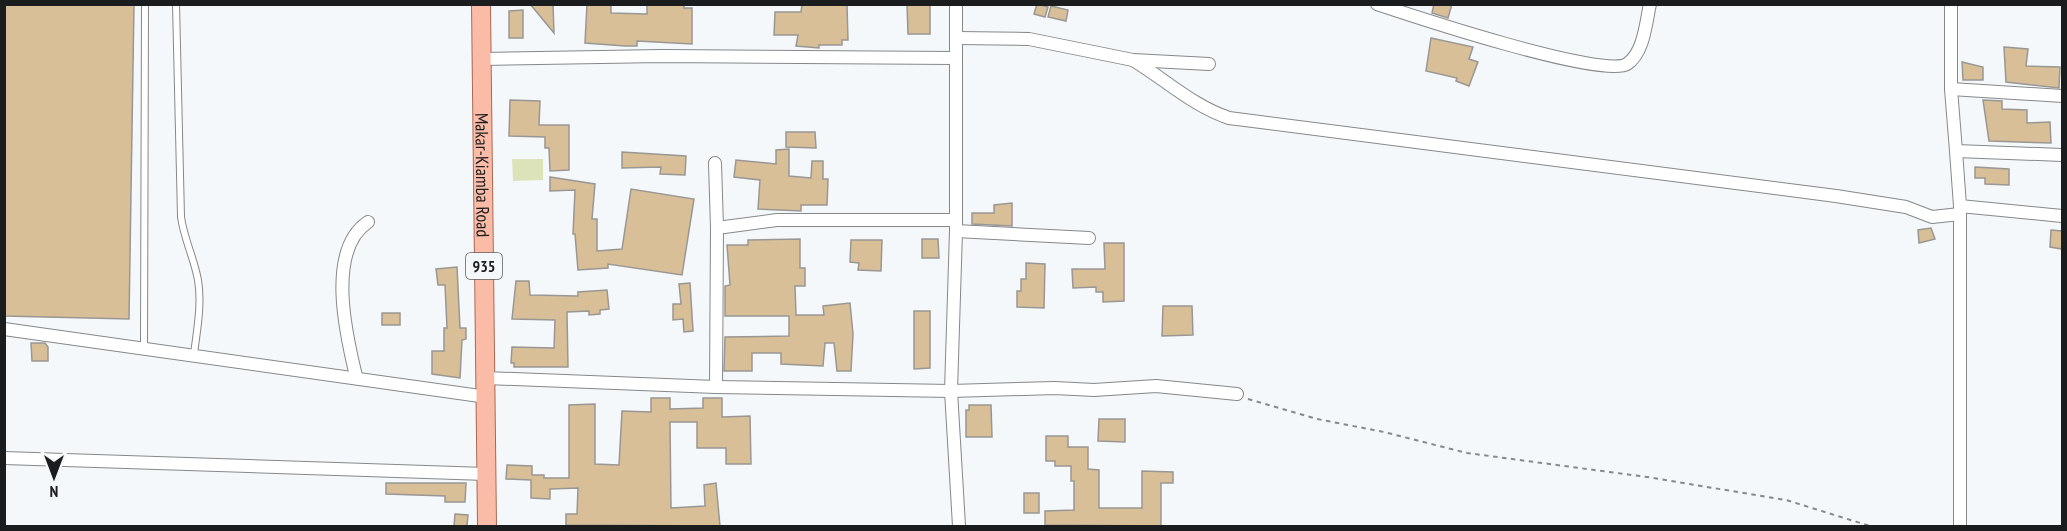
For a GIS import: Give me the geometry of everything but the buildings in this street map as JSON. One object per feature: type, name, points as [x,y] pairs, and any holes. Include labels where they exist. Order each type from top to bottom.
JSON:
[{"type":"main road","name":"Makar-Kiamba Road","points":[[481,4],[487,526]]},
{"type":"street","points":[[956,4],[956,225],[951,390],[959,526]]},
{"type":"street","points":[[1377,4],[1488,39],[1607,67],[1627,63],[1634,57],[1641,42],[1650,4]]},
{"type":"street","points":[[1951,4],[1951,89],[1960,210],[1960,526]]},
{"type":"street","points":[[957,38],[1038,40],[1133,60],[1209,64]]},
{"type":"street","points":[[482,59],[662,56],[956,58]]},
{"type":"street","points":[[1133,60],[1162,77],[1206,110],[1229,118],[1836,196],[1906,207],[1932,217],[1960,210],[2062,216]]},
{"type":"street","points":[[1951,89],[2062,96]]},
{"type":"street","points":[[1956,151],[2062,155]]},
{"type":"street","points":[[715,163],[716,387]]},
{"type":"street","points":[[717,228],[777,220],[956,225],[1089,238]]},
{"type":"street","points":[[356,376],[347,339],[344,259],[352,237],[368,222]]},
{"type":"street","points":[[4,329],[356,376],[487,397]]},
{"type":"street","points":[[486,378],[716,387],[951,390],[1055,388],[1094,390],[1156,386],[1237,394]]},
{"type":"street","points":[[4,458],[486,474]]},
{"type":"lane","points":[[144,347],[145,4]]},
{"type":"lane","points":[[176,4],[181,217],[183,234],[198,281],[200,300],[194,354]]},
{"type":"path","points":[[1237,394],[1270,407],[1467,453],[1647,477],[1775,498],[1870,526]]},
{"type":"green space","points":[[512,159],[543,159],[543,180],[513,181]]}]
